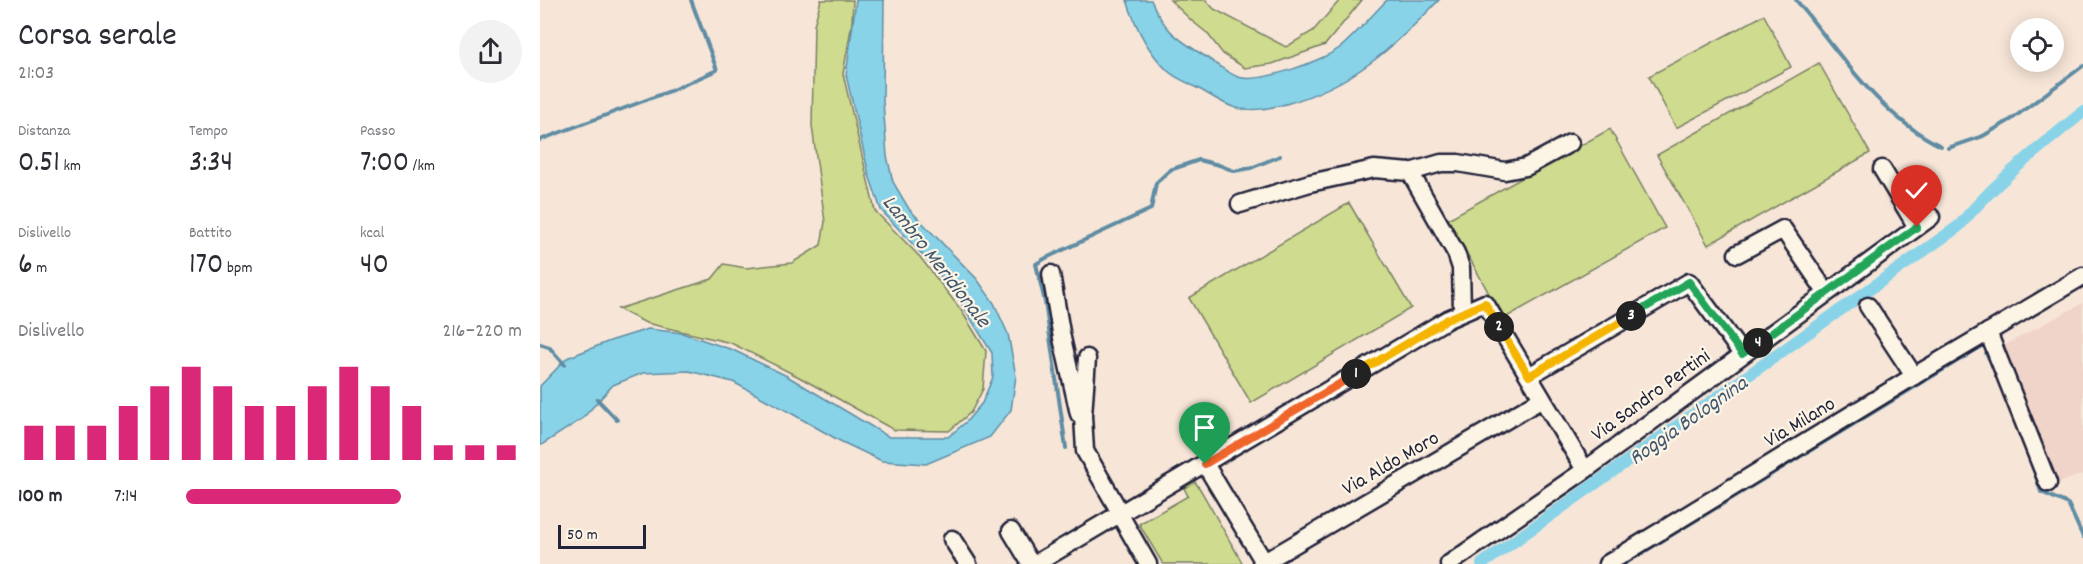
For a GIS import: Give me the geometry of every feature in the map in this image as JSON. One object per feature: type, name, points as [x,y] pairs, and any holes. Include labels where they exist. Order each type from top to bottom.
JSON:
[{"type":"street","points":[[1240,204],[1310,183],[1374,169],[1410,172],[1441,164],[1458,164],[1505,171],[1526,167],[1570,143]]},
{"type":"street","points":[[1882,169],[1917,227]]},
{"type":"street","points":[[1410,172],[1456,253],[1461,268],[1461,311]]},
{"type":"street","name":"Via Sandro Pertini","points":[[1449,564],[1585,470],[1931,217]]},
{"type":"street","points":[[1737,254],[1783,229],[1826,292]]},
{"type":"street","points":[[1051,274],[1075,402],[1084,432]]},
{"type":"street","name":"Via Milano","points":[[1607,564],[1914,376],[2083,276]]},
{"type":"street","points":[[1529,376],[1689,282],[1742,354]]},
{"type":"street","points":[[1011,531],[1033,564],[1461,311],[1485,303],[1585,470]]},
{"type":"street","points":[[1868,306],[1914,376]]},
{"type":"street","points":[[1988,333],[2048,483]]},
{"type":"street","points":[[1087,358],[1085,452],[1148,564]]},
{"type":"street","name":"Via Aldo Moro","points":[[1262,563],[1542,399]]},
{"type":"street","points":[[1205,464],[1262,563]]},
{"type":"street","points":[[952,539],[968,564]]},
{"type":"shaded area","points":[[2083,303],[2083,474],[2056,484],[2003,346]]},
{"type":"green space","points":[[821,0],[853,0],[852,23],[843,74],[875,211],[920,257],[961,310],[986,351],[983,389],[971,412],[949,431],[894,430],[799,377],[731,343],[646,323],[618,309],[712,279],[724,264],[746,268],[792,263],[821,245],[825,222],[812,126],[814,25]]},
{"type":"green space","points":[[1170,0],[1206,0],[1214,9],[1286,47],[1313,31],[1340,0],[1362,0],[1325,45],[1272,64],[1245,68],[1223,54],[1207,33]]},
{"type":"green space","points":[[1764,15],[1791,67],[1676,128],[1649,76]]},
{"type":"green space","points":[[1819,63],[1870,153],[1708,245],[1657,155]]},
{"type":"green space","points":[[1610,129],[1665,228],[1503,319],[1448,219]]},
{"type":"green space","points":[[1349,203],[1411,308],[1251,403],[1189,298]]},
{"type":"green space","points":[[1195,482],[1243,564],[1163,564],[1139,524],[1188,496],[1184,488]]},
{"type":"water","name":"Lambro Meridionale","points":[[856,0],[884,0],[883,101],[887,156],[893,182],[909,209],[977,279],[994,303],[1008,334],[1016,376],[1011,410],[990,437],[926,464],[882,461],[840,441],[733,382],[689,371],[643,373],[613,385],[582,419],[540,446],[540,386],[567,358],[648,329],[682,333],[733,350],[787,376],[889,437],[948,437],[966,422],[982,403],[993,377],[992,353],[955,293],[881,210],[869,175],[846,75]]},
{"type":"water","points":[[1127,0],[1151,0],[1161,19],[1178,38],[1229,72],[1238,77],[1248,78],[1276,74],[1308,64],[1334,52],[1348,41],[1387,0],[1439,0],[1388,49],[1332,87],[1286,104],[1248,110],[1226,104],[1168,71],[1154,56],[1143,38]]},
{"type":"waterway","points":[[540,140],[670,91],[717,70],[691,0]]},
{"type":"waterway","points":[[1796,0],[1844,61],[1879,100],[1898,118],[1941,146]]},
{"type":"waterway","points":[[1948,148],[1983,136],[2012,119],[2083,66]]},
{"type":"waterway","name":"Roggia Bolognina","points":[[1482,564],[1959,226],[2002,180],[2083,112]]},
{"type":"waterway","points":[[1066,448],[1045,302],[1036,264],[1151,209],[1156,183],[1170,170],[1199,160],[1234,171],[1251,168],[1280,156]]},
{"type":"waterway","points":[[1624,564],[1987,343]]},
{"type":"waterway","points":[[540,344],[549,347],[565,365]]},
{"type":"waterway","points":[[1986,354],[1992,362]]},
{"type":"waterway","points":[[597,399],[617,420]]},
{"type":"waterway","points":[[2030,458],[2041,492],[2068,504],[2083,537]]},
{"type":"route","points":[[1205,464],[1461,311],[1485,303],[1529,376],[1689,282],[1742,354],[1917,227]]}]
